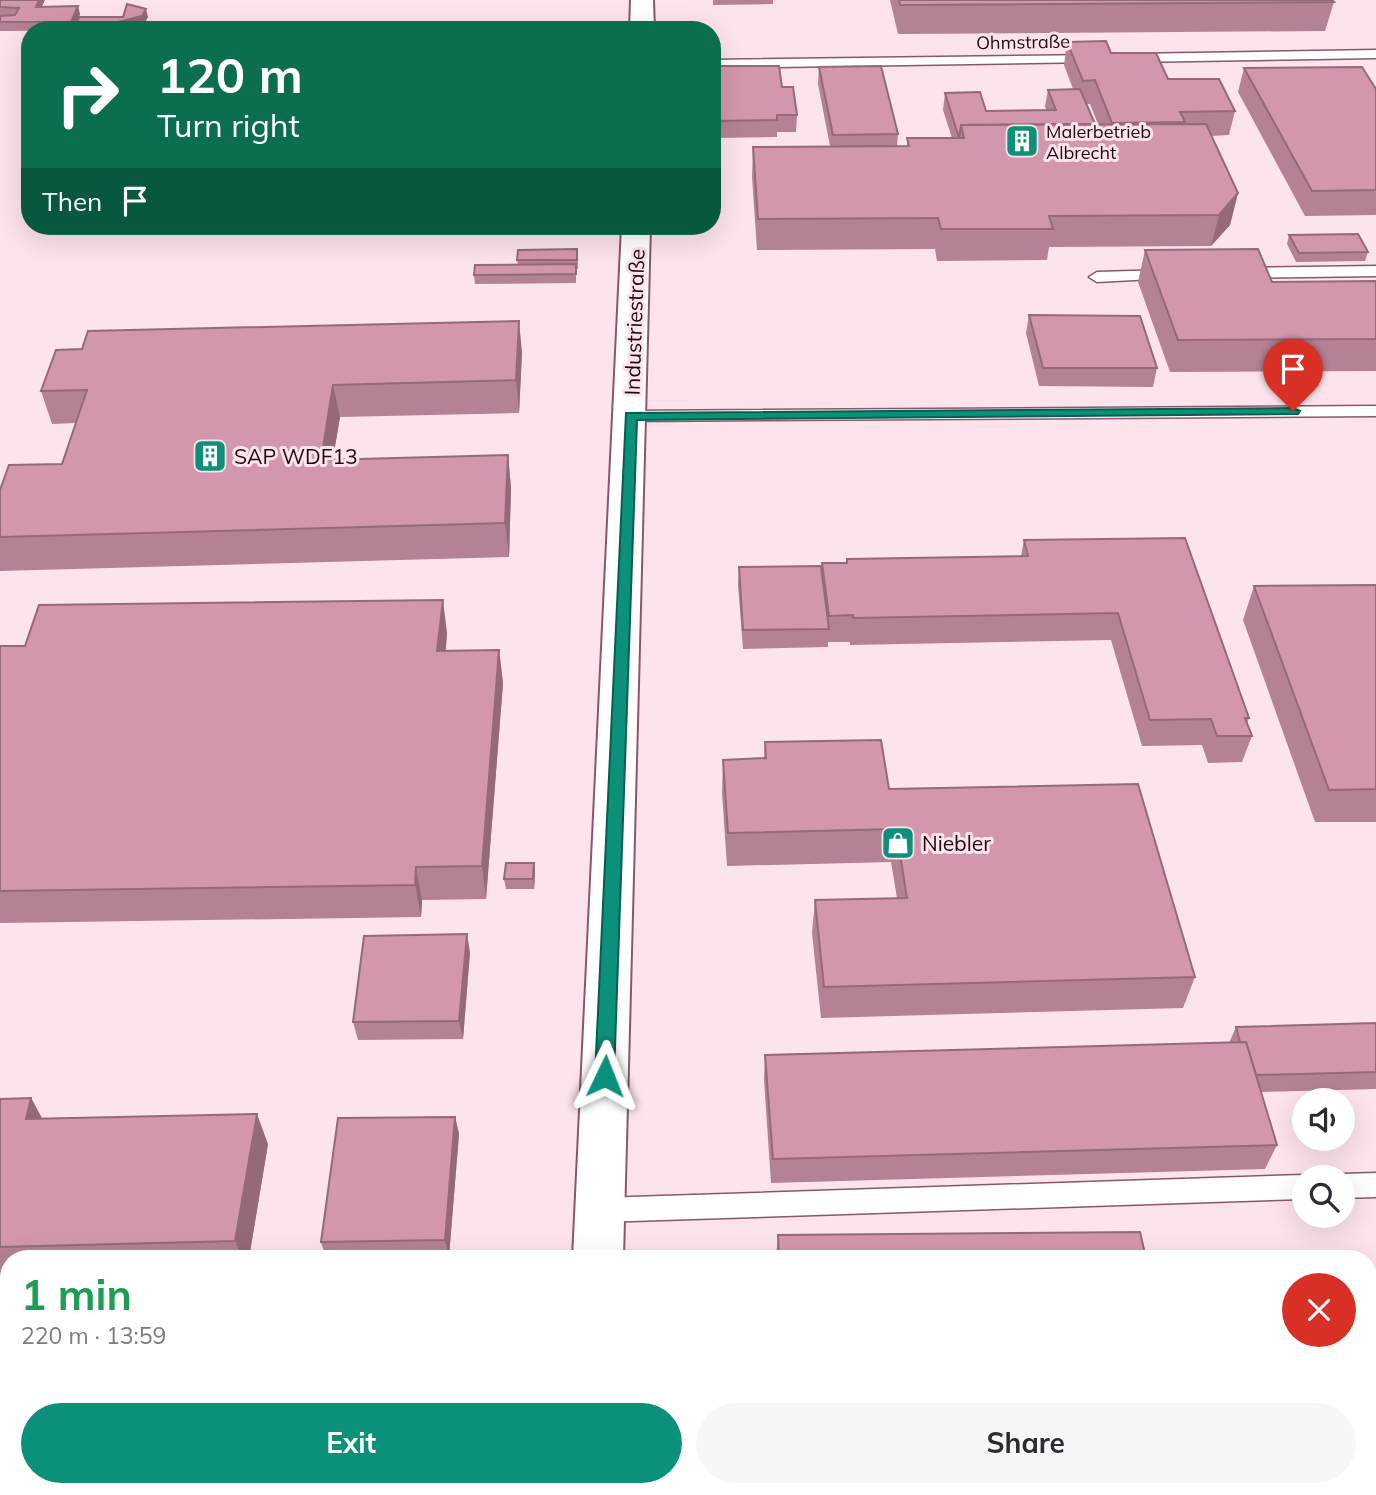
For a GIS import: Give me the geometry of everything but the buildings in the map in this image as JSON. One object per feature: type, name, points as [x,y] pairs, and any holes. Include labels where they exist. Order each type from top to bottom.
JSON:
[{"type":"street","points":[[642,0],[642,21]]},
{"type":"street","name":"Industriestraße","points":[[598,1250],[636,235]]},
{"type":"lane","name":"Ohmstraße","points":[[721,64],[1376,54]]},
{"type":"lane","points":[[1221,274],[1376,271]]},
{"type":"lane","points":[[1097,277],[1180,275]]},
{"type":"lane","points":[[631,416],[1376,411]]},
{"type":"lane","points":[[1355,1186],[1376,1185]]},
{"type":"lane","points":[[600,1210],[1292,1187]]},
{"type":"place","name":"Malerbetrieb Albrecht","points":[[1022,141]]},
{"type":"place","name":"SAP WDF13","points":[[210,456]]},
{"type":"place","name":"Niebler","points":[[898,843]]},
{"type":"route","points":[[605,1076],[626,482],[631,416],[1293,411]]}]
